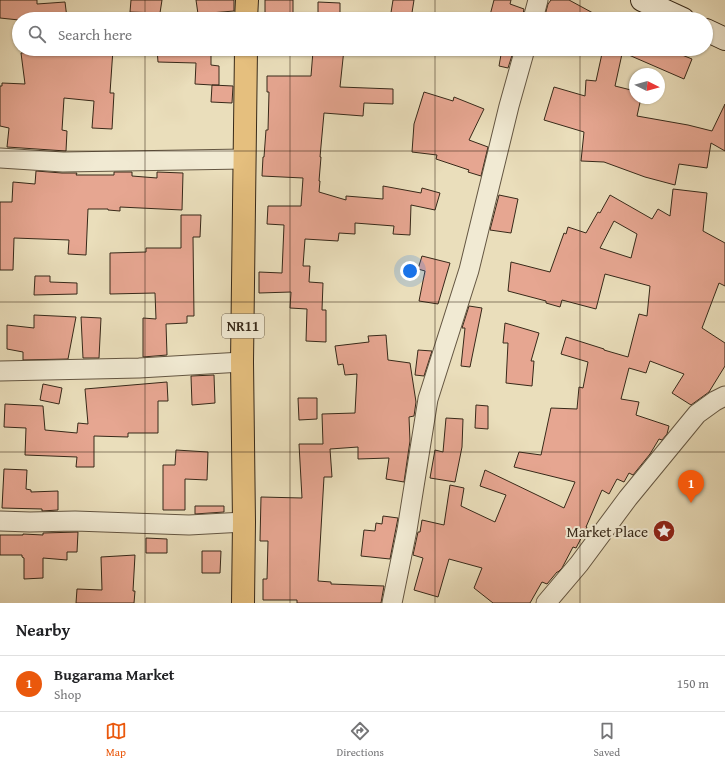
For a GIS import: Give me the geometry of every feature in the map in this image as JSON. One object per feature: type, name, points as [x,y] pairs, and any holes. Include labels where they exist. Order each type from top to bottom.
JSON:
[{"type":"highway","points":[[246,12],[247,0]]},
{"type":"highway","name":"NR11","points":[[243,603],[244,522],[242,362],[246,56]]},
{"type":"main road","points":[[642,0],[668,12]]},
{"type":"main road","points":[[713,33],[725,39]]},
{"type":"street","points":[[535,12],[538,0]]},
{"type":"street","points":[[392,603],[407,530],[428,399],[469,270],[509,106],[523,56]]},
{"type":"street","points":[[0,158],[63,162],[244,159]]},
{"type":"street","points":[[0,371],[132,368],[242,362]]},
{"type":"street","points":[[546,603],[579,564],[628,498],[697,414],[715,400],[725,396]]},
{"type":"street","points":[[0,521],[76,521],[188,525],[244,522]]},
{"type":"building","points":[[0,0],[37,0],[37,4],[65,2],[66,12],[12,12],[12,19],[0,18]]},
{"type":"building","points":[[131,0],[162,0],[160,12],[130,12]]},
{"type":"building","points":[[196,0],[234,0],[234,11],[198,12]]},
{"type":"building","points":[[265,0],[293,0],[293,12],[265,12]]},
{"type":"building","points":[[393,0],[414,0],[412,12],[391,12]]},
{"type":"building","points":[[494,0],[511,0],[510,4],[524,9],[523,12],[491,12]]},
{"type":"building","points":[[551,0],[569,0],[591,12],[546,12]]},
{"type":"building","points":[[318,2],[340,3],[340,12],[318,12]]},
{"type":"building","points":[[21,56],[113,56],[110,93],[114,93],[112,129],[92,128],[94,101],[64,98],[62,130],[67,131],[66,151],[7,147],[9,128],[0,126],[0,86],[2,86],[2,83],[25,84]]},
{"type":"building","points":[[158,56],[211,56],[211,65],[219,66],[219,85],[195,84],[196,63],[158,62]]},
{"type":"building","points":[[313,56],[343,56],[340,87],[393,89],[393,104],[364,103],[363,116],[324,113],[320,157],[319,192],[346,200],[346,196],[383,199],[383,186],[421,193],[422,188],[440,193],[435,210],[411,205],[410,235],[393,234],[394,226],[355,223],[355,234],[339,233],[338,241],[305,239],[303,266],[310,266],[309,282],[323,283],[322,310],[326,310],[326,342],[306,341],[307,309],[290,308],[291,292],[259,293],[259,272],[282,273],[284,225],[267,224],[268,206],[301,206],[303,178],[262,176],[266,130],[268,130],[269,92],[267,92],[267,76],[311,76]]},
{"type":"building","points":[[501,56],[512,56],[508,68],[499,66]]},
{"type":"building","points":[[601,56],[622,56],[615,86],[629,90],[629,104],[640,104],[637,116],[712,131],[725,104],[725,151],[711,143],[707,168],[679,164],[675,185],[645,177],[604,162],[581,161],[584,132],[544,120],[554,87],[585,96],[586,80],[596,81]]},
{"type":"building","points":[[631,56],[684,56],[692,59],[684,79],[665,71],[665,68],[659,68]]},
{"type":"building","points":[[212,85],[233,86],[232,103],[211,102]]},
{"type":"building","points":[[424,92],[453,101],[454,97],[484,109],[469,140],[488,147],[481,176],[468,172],[469,170],[436,159],[437,155],[412,152],[414,124]]},
{"type":"building","points":[[36,171],[77,173],[76,175],[114,175],[114,172],[132,172],[132,176],[157,178],[157,172],[183,173],[182,210],[120,207],[120,211],[108,209],[88,209],[86,255],[68,254],[69,240],[14,238],[13,270],[0,270],[0,202],[12,202],[13,182],[35,184]]},
{"type":"building","points":[[673,189],[707,193],[703,231],[725,243],[725,286],[719,283],[702,328],[725,343],[725,366],[709,392],[691,405],[672,393],[684,374],[650,361],[646,373],[629,368],[621,399],[639,402],[636,415],[669,426],[667,434],[662,440],[659,439],[650,454],[633,475],[629,473],[624,482],[617,479],[609,494],[602,490],[587,527],[576,548],[573,547],[562,568],[547,584],[542,582],[530,603],[493,603],[474,588],[482,568],[449,559],[438,597],[414,590],[423,558],[413,555],[422,520],[444,525],[450,485],[464,488],[461,506],[495,522],[506,495],[480,486],[485,470],[564,508],[575,482],[514,467],[519,452],[541,455],[551,408],[577,409],[579,387],[583,388],[588,362],[561,354],[566,337],[628,357],[639,314],[647,316],[650,286],[605,274],[596,309],[562,300],[560,307],[546,303],[546,301],[508,291],[511,262],[550,272],[564,233],[566,234],[568,227],[586,233],[610,195],[652,219],[658,209],[670,216]],"holes":[[[614,221],[637,234],[631,258],[600,248]]]},
{"type":"building","points":[[499,195],[518,199],[511,233],[490,230]]},
{"type":"building","points":[[181,215],[201,215],[200,237],[193,237],[194,316],[187,316],[187,323],[166,324],[167,355],[143,357],[143,318],[156,319],[155,293],[110,294],[110,253],[146,252],[146,248],[181,248]]},
{"type":"building","points":[[422,256],[450,263],[438,304],[419,301],[425,271],[418,269]]},
{"type":"building","points":[[35,276],[50,276],[50,282],[77,283],[77,294],[34,295]]},
{"type":"building","points":[[469,306],[482,308],[470,367],[461,366],[465,328],[462,328]]},
{"type":"building","points":[[34,315],[76,317],[68,359],[23,360],[23,352],[7,349],[7,325],[34,328]]},
{"type":"building","points":[[81,317],[101,318],[99,358],[83,358]]},
{"type":"building","points":[[505,323],[539,333],[531,361],[534,361],[532,386],[506,383],[508,343],[503,343]]},
{"type":"building","points":[[386,335],[388,360],[410,363],[416,402],[414,416],[409,417],[410,441],[404,482],[386,479],[389,458],[358,459],[358,447],[330,449],[332,477],[324,477],[318,581],[331,582],[331,584],[384,586],[381,603],[297,603],[297,600],[263,600],[263,579],[267,579],[268,541],[260,541],[261,497],[302,498],[299,444],[323,444],[322,414],[355,413],[357,374],[345,375],[343,364],[338,365],[335,346],[369,342],[368,336]]},
{"type":"building","points":[[418,350],[432,351],[424,376],[415,375]]},
{"type":"building","points":[[214,375],[215,403],[192,405],[191,376]]},
{"type":"building","points":[[167,382],[168,401],[158,401],[158,433],[128,433],[128,437],[94,436],[94,467],[76,467],[77,457],[25,455],[26,428],[4,427],[5,404],[43,406],[45,430],[77,433],[78,423],[88,424],[85,389]]},
{"type":"building","points":[[43,384],[62,388],[59,404],[40,400]]},
{"type":"building","points":[[298,398],[317,398],[317,419],[299,420]]},
{"type":"building","points":[[476,405],[488,406],[488,429],[475,428]]},
{"type":"building","points":[[446,418],[463,419],[462,447],[455,482],[430,478],[435,450],[443,452]]},
{"type":"building","points":[[176,450],[208,452],[207,480],[185,479],[185,510],[163,510],[163,465],[175,465]]},
{"type":"building","points":[[4,469],[27,470],[26,489],[31,490],[31,492],[58,491],[58,510],[42,511],[42,509],[2,508]]},
{"type":"building","points":[[195,506],[224,506],[224,512],[195,514]]},
{"type":"building","points":[[383,516],[398,518],[390,559],[361,556],[364,530],[375,531],[376,523],[382,524]]},
{"type":"building","points":[[78,532],[77,552],[67,552],[67,560],[43,558],[43,578],[24,579],[24,558],[22,555],[0,555],[0,535],[43,535],[43,533]]},
{"type":"building","points":[[146,538],[167,539],[167,553],[146,553]]},
{"type":"building","points":[[202,551],[221,551],[220,573],[202,573]]},
{"type":"building","points":[[135,555],[133,591],[135,591],[134,603],[76,603],[77,589],[102,590],[101,557]]},
{"type":"place","name":"Bugarama Market","points":[[691,503]]},
{"type":"place","name":"Market Place","points":[[664,531]]}]
